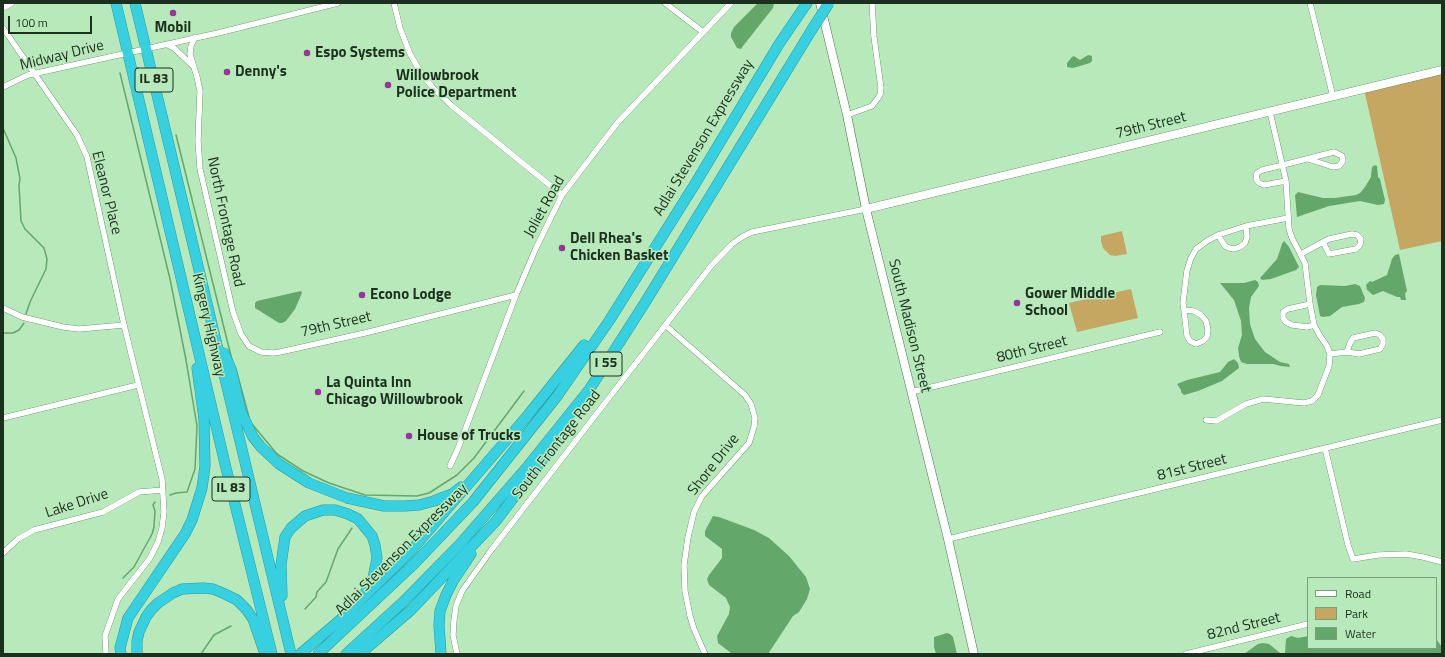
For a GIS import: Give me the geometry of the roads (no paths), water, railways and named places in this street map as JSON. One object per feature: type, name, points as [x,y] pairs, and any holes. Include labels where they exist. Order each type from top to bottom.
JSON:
[{"type":"highway","name":"Kingery Highway","points":[[116,3],[272,654]]},
{"type":"highway","name":"Kingery Highway","points":[[136,3],[291,654]]},
{"type":"highway","name":"I 55","points":[[346,654],[403,602],[460,544],[528,466],[589,390],[642,307],[829,3]]},
{"type":"highway","name":"Adlai Stevenson Expressway","points":[[318,654],[414,564],[473,502],[558,395],[609,321],[695,184],[779,44],[806,4]]},
{"type":"highway","points":[[212,319],[231,369],[241,412],[253,437],[268,456],[298,477],[309,483],[348,498],[384,506],[405,506],[434,501],[452,494],[475,476]]},
{"type":"highway","points":[[300,654],[340,620],[410,552],[528,415],[592,334],[609,321]]},
{"type":"highway","points":[[121,654],[120,648],[128,618],[185,534],[192,520],[202,488],[205,466],[204,419],[192,324]]},
{"type":"highway","points":[[441,654],[439,625],[440,611],[453,581],[566,428],[589,390]]},
{"type":"highway","points":[[287,636],[281,584],[285,537],[291,528],[305,516],[323,510],[335,510],[358,519],[372,536],[375,545],[377,558],[373,578],[366,590],[340,620]]},
{"type":"highway","points":[[360,654],[411,610],[496,521]]},
{"type":"highway","points":[[137,654],[139,632],[146,616],[151,610],[158,603],[182,589],[203,588],[213,589],[225,594],[237,600],[246,609],[253,619],[265,654]]},
{"type":"street","points":[[3,8],[12,3]]},
{"type":"street","name":"Midway Drive","points":[[3,87],[34,73],[166,44],[338,3]]},
{"type":"street","points":[[394,3],[403,36],[410,54],[421,74],[433,88],[451,105],[562,195]]},
{"type":"street","points":[[665,3],[703,32]]},
{"type":"street","name":"Joliet Road","points":[[450,466],[516,295],[536,248],[562,195],[618,122],[731,3]]},
{"type":"street","name":"South Madison Street","points":[[820,3],[847,115],[866,209],[948,539],[974,654]]},
{"type":"street","points":[[847,115],[872,106],[880,95],[881,88],[874,37],[872,3]]},
{"type":"street","points":[[1310,3],[1333,97]]},
{"type":"street","name":"Eleanor Place","points":[[3,28],[77,135],[87,157],[138,385]]},
{"type":"street","name":"North Frontage Road","points":[[195,37],[191,46],[190,54],[200,90],[198,141],[200,169],[233,312],[241,334],[249,346],[260,352],[280,352]]},
{"type":"street","points":[[166,44],[174,48],[193,67]]},
{"type":"street","name":"79th Street","points":[[866,209],[1442,70]]},
{"type":"street","points":[[1206,420],[1216,421],[1246,404],[1262,399],[1304,403],[1312,401],[1318,395],[1329,366],[1330,354],[1327,346],[1314,325],[1306,270],[1301,254],[1292,238],[1288,218],[1286,181],[1270,112]]},
{"type":"street","points":[[1286,181],[1264,185],[1259,183],[1256,179],[1257,173],[1262,170],[1308,158],[1334,152],[1342,156],[1343,162],[1339,166],[1333,167],[1308,158]]},
{"type":"street","name":"South Frontage Road","points":[[457,654],[453,635],[454,620],[456,606],[462,591],[487,555],[711,266],[732,244],[752,232],[866,209]]},
{"type":"street","points":[[1184,310],[1194,311],[1201,314],[1206,321],[1208,330],[1207,337],[1203,341],[1196,344],[1190,341],[1187,336],[1183,303],[1187,270],[1196,249],[1218,235],[1246,226],[1288,218]]},
{"type":"street","points":[[1218,235],[1225,246],[1234,249],[1240,247],[1244,243],[1247,237],[1246,226]]},
{"type":"street","points":[[1301,254],[1323,242],[1330,239],[1352,234],[1357,235],[1361,239],[1360,245],[1356,249],[1337,254],[1329,254],[1323,242]]},
{"type":"street","name":"79th Street","points":[[280,352],[516,295]]},
{"type":"street","points":[[1310,304],[1288,309],[1283,312],[1284,318],[1286,322],[1292,325],[1307,327],[1314,325]]},
{"type":"street","points":[[3,308],[22,317],[63,327],[79,329],[124,325]]},
{"type":"street","name":"Shore Drive","points":[[665,326],[739,390],[748,400],[754,414],[754,427],[749,443],[702,496],[694,512],[687,540],[684,578],[687,604],[694,629],[705,654]]},
{"type":"street","name":"80th Street","points":[[911,392],[1160,332]]},
{"type":"street","points":[[1330,354],[1347,352],[1359,354],[1380,349],[1383,344],[1383,339],[1380,335],[1375,333],[1353,338],[1347,352]]},
{"type":"street","points":[[3,418],[138,385],[162,479],[164,512],[158,542],[150,558],[118,599],[105,636],[106,654]]},
{"type":"street","name":"81st Street","points":[[948,539],[1442,420]]},
{"type":"street","points":[[1325,448],[1348,545],[1353,559],[1378,555],[1406,554],[1423,556],[1442,562]]},
{"type":"street","name":"Lake Drive","points":[[3,553],[18,539],[34,530],[103,512],[139,492],[163,490]]},
{"type":"street","name":"82nd Street","points":[[1186,654],[1307,624]]},
{"type":"water","points":[[758,3],[774,3],[773,8],[741,49],[737,48],[731,37],[731,33],[734,27]]},
{"type":"water","points":[[1088,55],[1092,56],[1092,61],[1090,63],[1073,68],[1067,67],[1067,63],[1072,57],[1074,56],[1080,60]]},
{"type":"water","points":[[1375,165],[1377,166],[1378,177],[1380,179],[1385,200],[1384,204],[1378,205],[1360,201],[1329,206],[1297,217],[1295,195],[1298,192],[1323,198],[1356,195],[1365,187],[1371,177],[1372,167]]},
{"type":"water","points":[[1284,241],[1289,247],[1299,267],[1296,270],[1271,279],[1262,280],[1260,278],[1277,259]]},
{"type":"water","points":[[1399,254],[1407,291],[1405,294],[1406,300],[1401,300],[1400,297],[1383,291],[1373,295],[1367,290],[1366,285],[1370,281],[1372,282],[1387,275],[1392,259],[1395,255]]},
{"type":"water","points":[[1255,280],[1258,282],[1259,286],[1251,297],[1249,308],[1250,324],[1255,339],[1265,352],[1280,362],[1289,364],[1290,367],[1273,364],[1247,364],[1241,362],[1238,348],[1242,335],[1241,321],[1234,300],[1220,283],[1244,283]]},
{"type":"water","points":[[1355,284],[1360,286],[1365,298],[1364,302],[1342,307],[1330,316],[1320,316],[1316,295],[1317,287],[1320,285],[1345,286]]},
{"type":"water","points":[[301,291],[302,293],[295,309],[286,321],[282,323],[279,323],[255,308],[255,303],[257,301]]},
{"type":"water","points":[[1234,359],[1238,363],[1239,368],[1222,381],[1184,395],[1181,392],[1177,384],[1220,372],[1228,362]]},
{"type":"water","points":[[713,516],[754,530],[769,538],[789,556],[806,577],[810,589],[807,599],[799,612],[793,616],[768,654],[731,653],[718,643],[717,636],[729,614],[730,607],[726,598],[709,585],[707,579],[722,558],[722,549],[705,536],[705,531]]},
{"type":"water","points":[[947,633],[953,637],[957,654],[936,654],[934,637]]},
{"type":"water","points":[[1291,636],[1298,638],[1307,636],[1307,649],[1437,649],[1437,640],[1442,647],[1442,654],[1244,654],[1258,644],[1263,643],[1269,644],[1280,653],[1285,653],[1286,639]]},
{"type":"waterway","points":[[120,73],[170,279],[197,426],[195,469],[187,492],[170,495]]},
{"type":"waterway","points":[[3,128],[16,158],[20,179],[21,221],[25,229],[44,248],[47,259],[46,269],[30,302],[26,314]]},
{"type":"waterway","points":[[176,135],[232,360]]},
{"type":"waterway","points":[[3,333],[13,333],[19,330],[24,323]]},
{"type":"waterway","points":[[236,369],[249,417]]},
{"type":"waterway","points":[[252,424],[277,454],[303,471],[329,483],[365,495],[417,496],[429,493],[457,475],[474,458],[524,391]]},
{"type":"waterway","points":[[123,578],[134,567],[152,534],[155,511],[153,505],[155,502]]},
{"type":"waterway","points":[[305,609],[316,597],[317,592],[326,582],[338,549],[352,528]]},
{"type":"waterway","points":[[201,654],[214,635],[231,626]]},
{"type":"place","name":"Mobil","points":[[173,13]]},
{"type":"place","name":"Espo Systems","points":[[307,53]]},
{"type":"place","name":"Denny's","points":[[227,72]]},
{"type":"place","name":"Willowbrook Police Department","points":[[388,85]]},
{"type":"place","name":"Dell Rhea's Chicken Basket","points":[[562,248]]},
{"type":"place","name":"Econo Lodge","points":[[362,295]]},
{"type":"place","name":"Gower Middle School","points":[[1017,303]]},
{"type":"place","name":"La Quinta Inn Chicago Willowbrook","points":[[318,392]]},
{"type":"place","name":"House of Trucks","points":[[409,436]]}]
